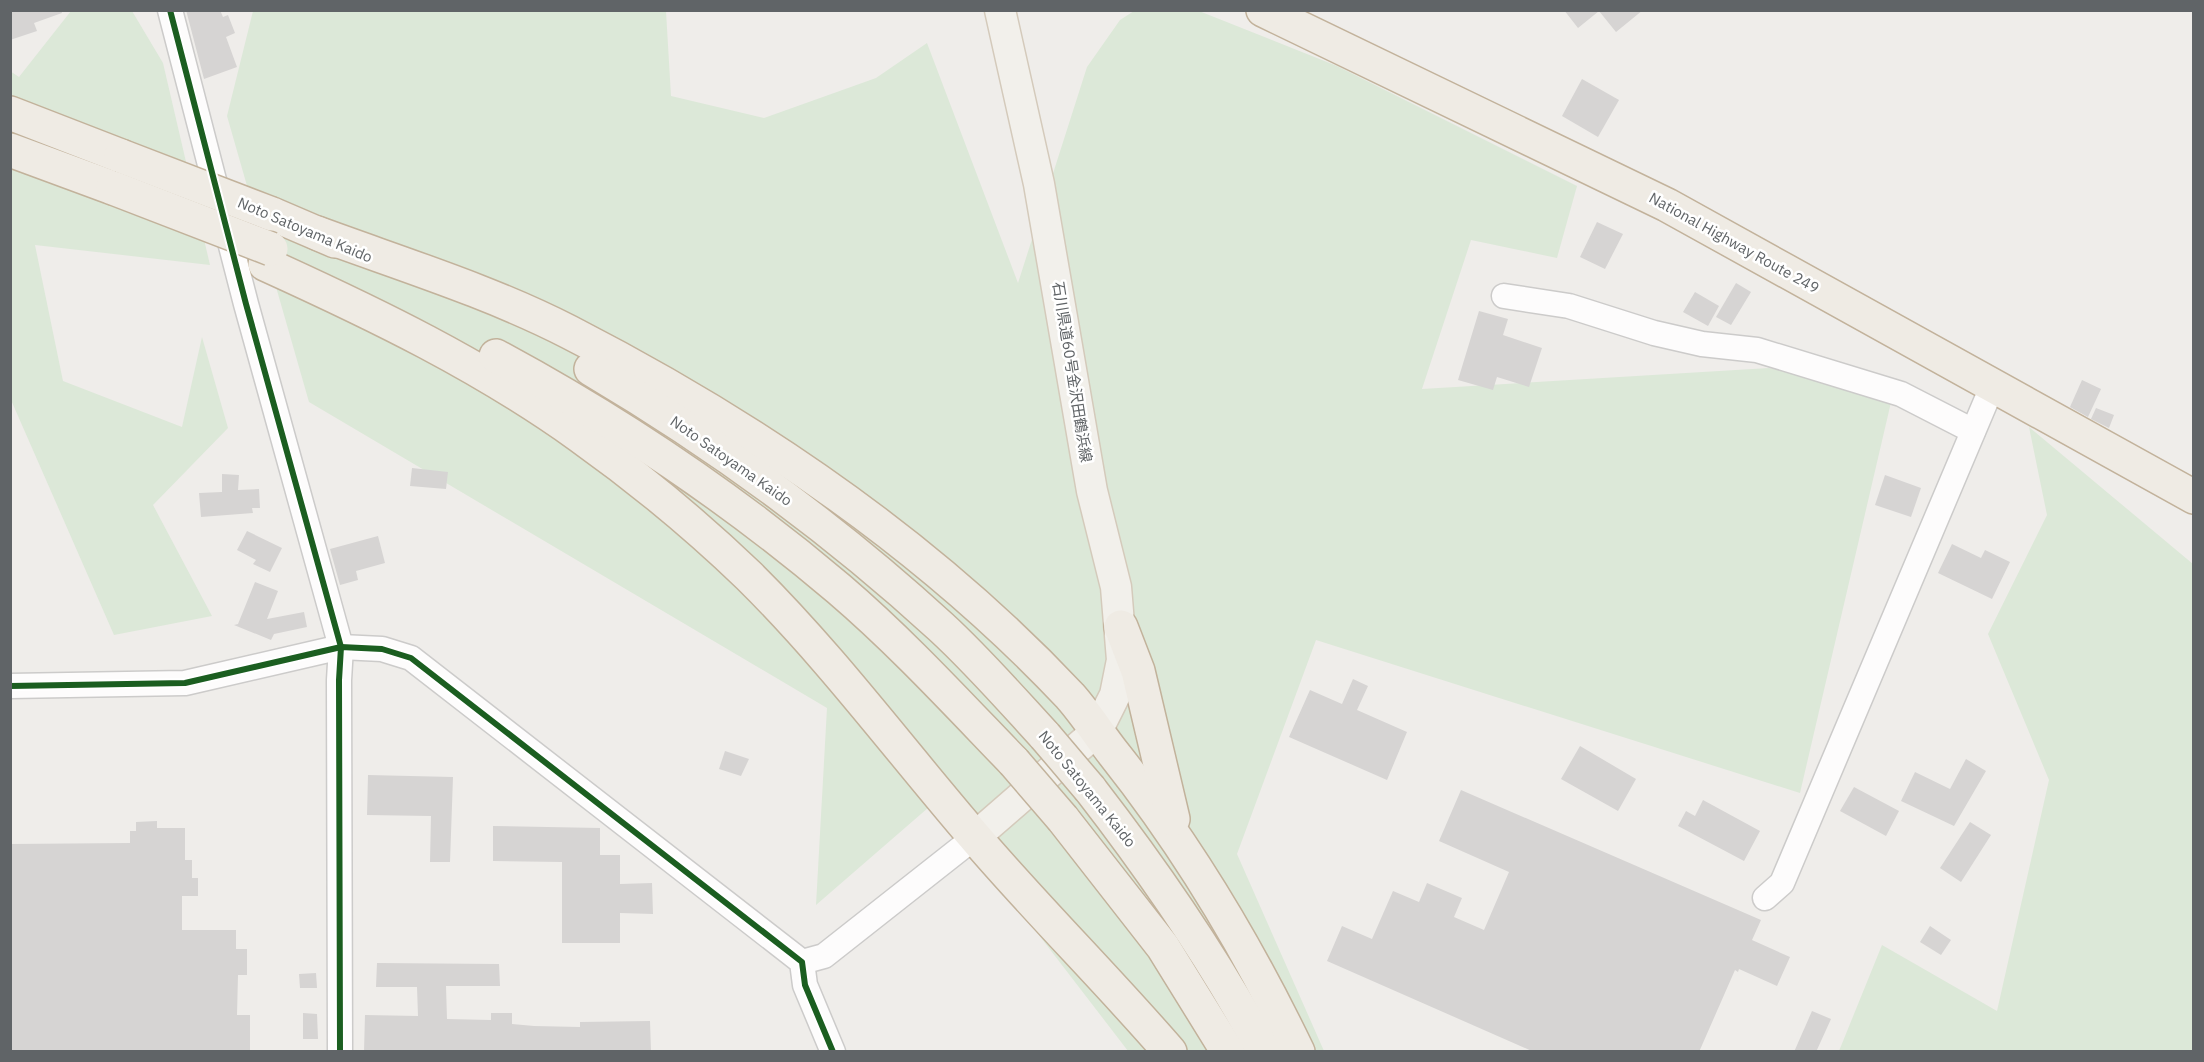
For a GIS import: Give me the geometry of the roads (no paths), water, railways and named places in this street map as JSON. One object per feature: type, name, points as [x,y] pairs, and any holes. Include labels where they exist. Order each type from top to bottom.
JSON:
[{"type":"highway","name":"National Highway Route 249","points":[[1263,10],[1667,205],[2193,497]]},
{"type":"highway","name":"Noto Satoyama Kaido","points":[[10,113],[317,233],[542,340],[719,450],[788,499],[864,560],[942,629],[1045,736],[1137,850],[1191,928],[1235,999],[1264,1052]]},
{"type":"highway","points":[[10,150],[174,211],[268,256],[489,374],[582,437],[683,517],[749,577],[975,837],[1170,1052]]},
{"type":"highway","points":[[317,233],[468,288],[568,331],[770,447],[834,491],[964,595],[1072,699],[1146,794],[1184,847],[1246,949],[1298,1052]]},
{"type":"highway","name":"Noto Satoyama Kaido","points":[[268,256],[396,305],[511,364],[584,406],[765,529],[840,590],[916,661],[1014,762],[1063,819],[1163,947],[1228,1052]]},
{"type":"highway","points":[[1121,627],[1138,671],[1169,811],[1184,847]]},
{"type":"main road","name":"石川県道60号金沢田鶴浜線","points":[[1000,10],[1039,184],[1092,491],[1116,587],[1122,660],[1115,695],[1097,731]]},
{"type":"main road","points":[[975,837],[1097,731]]},
{"type":"street","points":[[170,10],[246,304],[341,646],[339,680],[340,1052]]},
{"type":"street","points":[[1504,296],[1569,306],[1654,333],[1702,344],[1757,350],[1901,394],[1973,431]]},
{"type":"street","points":[[1765,898],[1782,883],[1992,387]]},
{"type":"street","points":[[10,686],[185,683],[341,646],[382,650],[411,658],[802,962],[805,985],[833,1052]]},
{"type":"street","points":[[802,962],[824,956],[975,837]]}]
